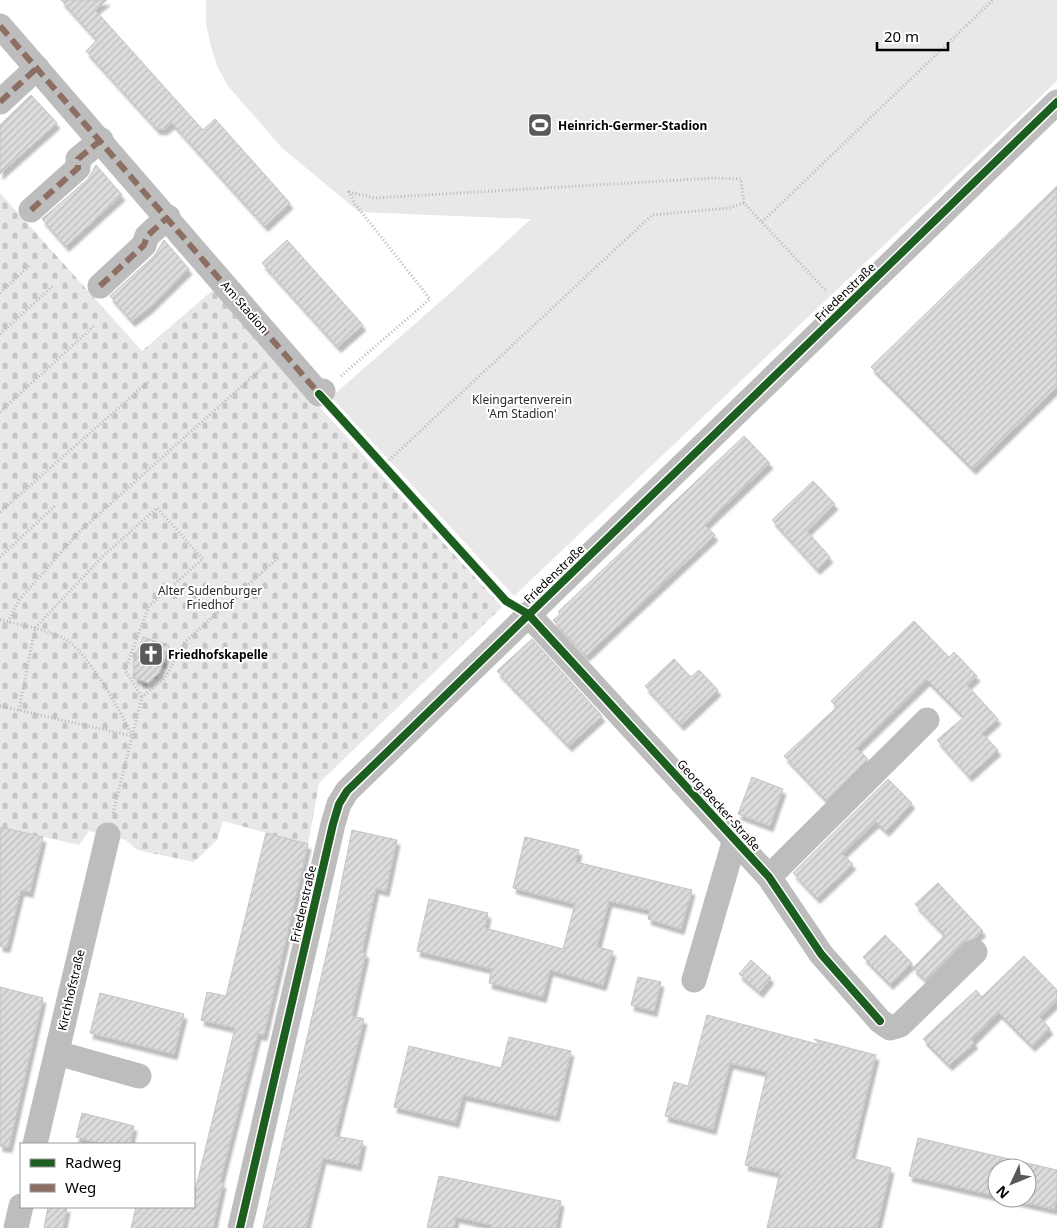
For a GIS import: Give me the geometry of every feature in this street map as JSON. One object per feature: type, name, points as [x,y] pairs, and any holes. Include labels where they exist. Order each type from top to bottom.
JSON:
[{"type":"street","name":"Am Stadion","points":[[0,26],[321,392]]},
{"type":"street","points":[[0,102],[37,68]]},
{"type":"street","name":"Friedenstraße","points":[[240,1228],[333,824],[340,804],[363,774],[1054,111]]},
{"type":"street","points":[[31,210],[78,168],[78,159],[101,140]]},
{"type":"street","points":[[100,286],[144,245],[147,236],[168,217]]},
{"type":"street","name":"Georg-Becker-Straße","points":[[528,614],[769,877],[821,954],[880,1021],[890,1028],[900,1025],[975,952]]},
{"type":"street","points":[[769,877],[927,720]]},
{"type":"street","name":"Kirchhofstraße","points":[[36,1143],[108,835]]},
{"type":"street","points":[[694,980],[735,839]]},
{"type":"street","points":[[56,1053],[139,1076]]},
{"type":"street","points":[[16,1228],[21,1208]]},
{"type":"path","points":[[762,222],[993,0]]},
{"type":"path","points":[[321,392],[430,299],[355,204],[350,192],[375,198],[714,178],[741,179],[744,203],[829,294]]},
{"type":"path","points":[[384,465],[652,215],[729,208],[744,203]]},
{"type":"path","points":[[0,293],[29,266]]},
{"type":"path","points":[[0,334],[53,286]]},
{"type":"path","points":[[0,412],[94,326]]},
{"type":"path","points":[[8,622],[19,600],[80,530],[262,368]]},
{"type":"path","points":[[0,512],[148,382]]},
{"type":"path","points":[[0,557],[56,505]]},
{"type":"path","points":[[19,710],[35,628],[103,556],[157,508],[203,558],[149,606],[125,670],[142,697]]},
{"type":"path","points":[[108,835],[142,697],[165,678],[184,643],[280,556]]},
{"type":"path","points":[[0,620],[35,628],[65,639],[79,653],[112,695],[132,736]]},
{"type":"path","points":[[0,706],[132,736]]},
{"type":"green space","name":"Kleingartenverein 'Am Stadion'","points":[[206,0],[1057,0],[1057,81],[514,596],[331,397],[448,295],[531,219],[359,212],[282,148],[228,86],[218,68],[211,47],[206,23]]},
{"type":"green space","name":"Alter Sudenburger Friedhof","points":[[0,193],[142,351],[213,290],[502,607],[319,783],[308,844],[223,821],[217,840],[194,862],[137,850],[126,840],[89,831],[79,845],[0,827]]},
{"type":"building","points":[[61,0],[107,0],[95,10],[203,130],[215,119],[290,203],[265,226],[172,123],[165,129],[157,129],[86,51],[97,40]]},
{"type":"building","points":[[31,95],[57,123],[0,174],[0,125]]},
{"type":"building","points":[[96,165],[122,195],[66,246],[42,219],[88,179]]},
{"type":"building","points":[[1057,186],[1057,387],[973,469],[871,367]]},
{"type":"building","points":[[164,240],[189,269],[149,308],[132,321],[110,296],[154,256]]},
{"type":"building","points":[[287,240],[363,325],[338,347],[262,263]]},
{"type":"building","points":[[744,436],[770,463],[705,525],[715,535],[586,656],[553,620],[560,614],[558,612]]},
{"type":"building","points":[[813,481],[835,504],[807,531],[830,557],[817,569],[772,520]]},
{"type":"building","points":[[914,621],[949,657],[954,652],[977,676],[967,685],[998,719],[982,733],[998,750],[969,776],[937,740],[964,717],[927,680],[857,748],[868,759],[826,800],[784,756],[837,707],[831,701]]},
{"type":"building","name":"Friedhofskapelle","points":[[143,637],[169,646],[159,673],[148,683],[135,678],[133,663]]},
{"type":"building","points":[[532,639],[602,716],[569,746],[497,671]]},
{"type":"building","points":[[674,659],[691,677],[699,670],[718,690],[681,725],[645,686]]},
{"type":"building","points":[[752,777],[783,789],[770,826],[738,814]]},
{"type":"building","points":[[888,779],[912,803],[886,831],[876,822],[842,854],[853,864],[817,898],[793,873]]},
{"type":"building","points":[[0,827],[43,837],[30,892],[21,890],[7,947],[0,946]]},
{"type":"building","points":[[352,830],[397,840],[386,891],[376,888],[362,952],[366,953],[352,1016],[364,1019],[335,1136],[363,1141],[358,1165],[323,1158],[306,1228],[263,1228],[332,930]]},
{"type":"building","points":[[266,833],[308,844],[264,1035],[258,1034],[220,1182],[223,1183],[213,1228],[131,1228],[136,1208],[195,1208],[195,1191],[235,1028],[201,1020],[207,992],[226,996]]},
{"type":"building","points":[[525,837],[579,850],[576,862],[692,890],[681,929],[648,919],[650,910],[609,901],[597,947],[613,951],[603,985],[550,970],[543,997],[489,983],[492,969],[417,951],[429,899],[488,913],[485,928],[563,949],[575,904],[513,888]]},
{"type":"building","points":[[938,883],[983,931],[975,938],[965,942],[926,980],[913,968],[945,935],[915,904]]},
{"type":"building","points":[[885,935],[912,963],[890,984],[863,957]]},
{"type":"building","points":[[1024,956],[1057,990],[1057,1001],[1040,1017],[1050,1029],[1032,1046],[999,1013],[972,1040],[975,1043],[949,1065],[923,1039],[976,990],[982,997]]},
{"type":"building","points":[[751,960],[771,978],[760,992],[739,974]]},
{"type":"building","points":[[638,977],[661,982],[654,1011],[631,1005]]},
{"type":"building","points":[[0,987],[43,998],[9,1147],[0,1146]]},
{"type":"building","points":[[100,993],[184,1014],[174,1054],[90,1033]]},
{"type":"building","points":[[707,1015],[821,1045],[814,1039],[876,1055],[851,1158],[891,1168],[877,1228],[767,1228],[780,1173],[745,1165],[767,1072],[730,1063],[713,1129],[665,1116],[674,1082],[688,1086]]},
{"type":"building","points":[[509,1037],[571,1051],[556,1116],[463,1095],[456,1122],[394,1107],[409,1046],[501,1068]]},
{"type":"building","points":[[82,1113],[134,1126],[130,1143],[100,1143],[76,1137]]},
{"type":"building","points":[[918,1138],[1005,1158],[987,1158],[987,1194],[909,1176]]},
{"type":"building","points":[[1037,1165],[1057,1170],[1057,1196],[1054,1209],[1037,1205]]},
{"type":"building","points":[[439,1176],[561,1201],[556,1228],[492,1228],[492,1225],[456,1217],[454,1228],[427,1228]]},
{"type":"building","points":[[48,1208],[67,1208],[63,1228],[44,1228]]},
{"type":"marked path","points":[[0,26],[321,396]]},
{"type":"marked path","points":[[0,102],[37,68]]},
{"type":"marked path","points":[[31,210],[78,168],[78,159],[101,140]]},
{"type":"marked path","points":[[100,286],[144,245],[147,236],[168,217]]},
{"type":"cycle path","points":[[240,1228],[333,824],[339,804],[347,791],[1057,102]]},
{"type":"cycle path","points":[[319,394],[506,601],[528,614],[769,877],[821,954],[880,1021]]},
{"type":"place","name":"Heinrich-Germer-Stadion","points":[[540,125]]},
{"type":"place","name":"Friedhofskapelle","points":[[151,654]]}]
